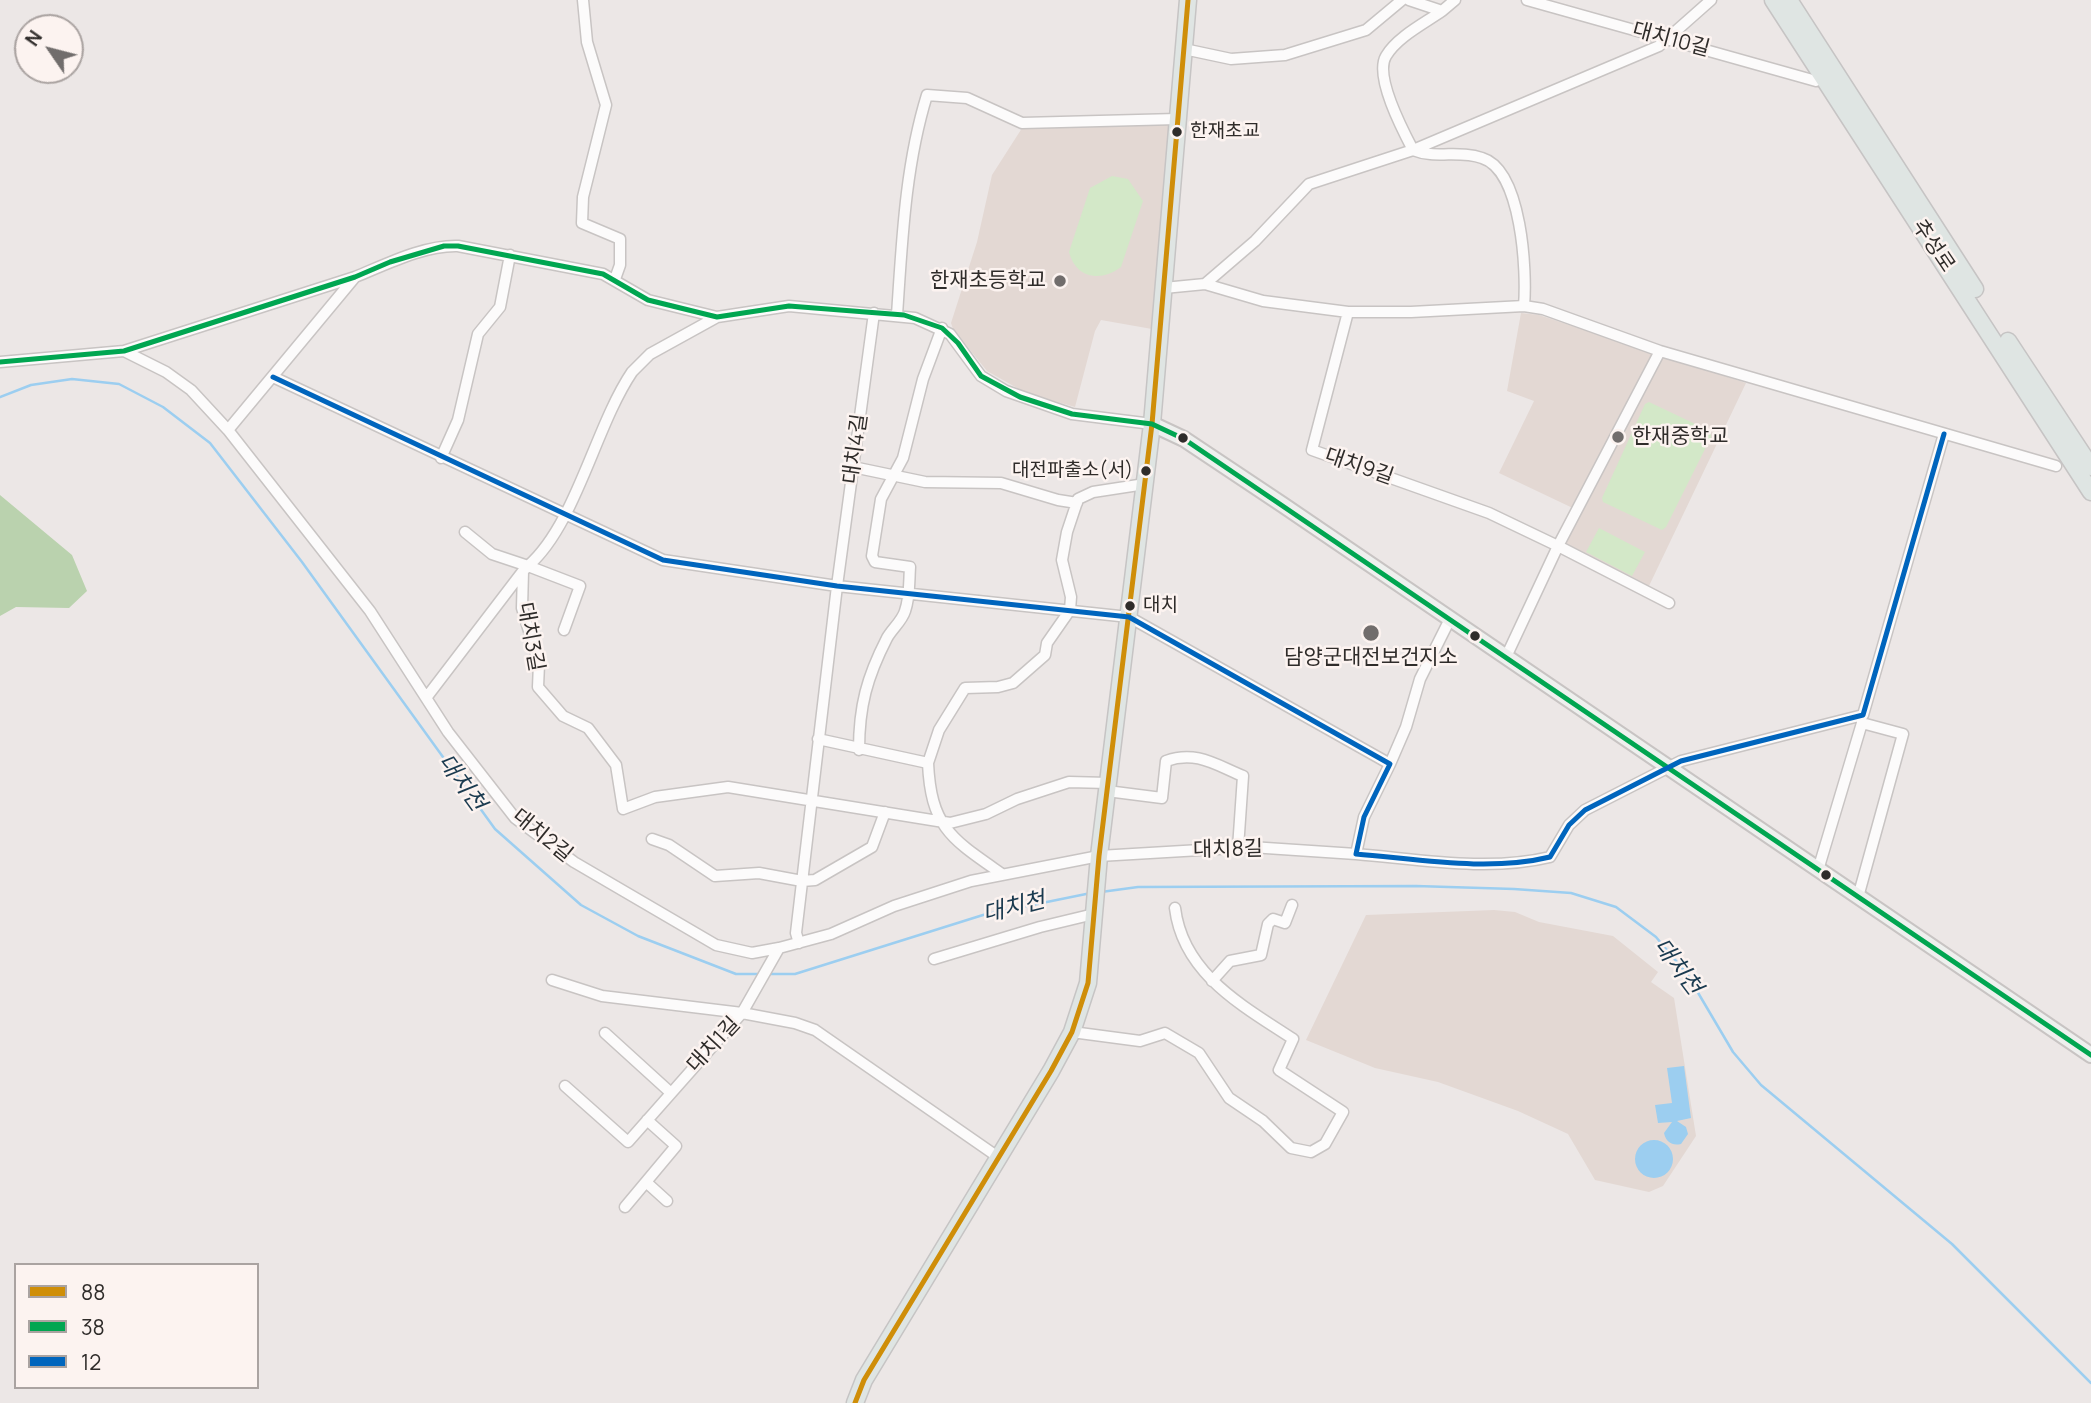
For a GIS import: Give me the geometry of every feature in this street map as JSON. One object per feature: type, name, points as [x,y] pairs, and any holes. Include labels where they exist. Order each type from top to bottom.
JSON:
[{"type":"main road","points":[[855,1403],[864,1380],[1072,1032],[1088,983],[1099,856],[1152,424],[1188,0]]},
{"type":"main road","name":"추성로","points":[[1773,0],[2091,492]]},
{"type":"main road","name":"추성로","points":[[1789,0],[2091,467]]},
{"type":"street","points":[[583,0],[587,41],[606,106],[583,197],[582,223],[620,239],[620,265],[615,279]]},
{"type":"street","points":[[1184,49],[1231,59],[1285,55],[1366,30],[1402,0]]},
{"type":"street","points":[[1409,0],[1442,10]]},
{"type":"street","points":[[1455,0],[1393,48],[1384,61],[1388,91],[1413,150],[1425,155],[1479,156],[1494,163],[1500,170],[1514,202],[1525,260],[1524,306]]},
{"type":"street","name":"대치10길","points":[[1527,0],[1816,81]]},
{"type":"street","points":[[1205,284],[1255,241],[1309,184],[1413,150],[1659,46],[1711,0]]},
{"type":"street","points":[[897,315],[901,231],[906,214],[918,122],[927,95],[967,99],[1022,123],[1177,119]]},
{"type":"street","points":[[0,362],[124,351],[444,246],[510,255],[615,279],[648,300],[717,317]]},
{"type":"street","points":[[441,458],[458,420],[478,334],[499,307],[510,255]]},
{"type":"street","points":[[228,430],[355,277]]},
{"type":"street","points":[[1164,288],[1205,284],[1264,301],[1348,312],[1524,306],[1543,309],[1660,351],[2056,466]]},
{"type":"street","points":[[426,698],[545,547],[564,515],[632,372],[650,354],[717,317],[787,306],[897,315],[926,321],[942,328],[958,343],[981,376],[1020,397],[1072,414],[1152,424],[1184,439],[2091,1055]]},
{"type":"street","name":"대치9길","points":[[1348,312],[1312,450],[1489,513],[1558,546]]},
{"type":"street","name":"대치4길","points":[[837,586],[874,313]]},
{"type":"street","points":[[859,750],[859,712],[870,676],[890,633],[904,613],[908,593],[910,567],[875,562],[872,556],[879,506],[891,476],[903,458],[923,379],[942,328]]},
{"type":"street","name":"대치2길","points":[[124,351],[166,372],[191,390],[228,430],[370,611],[448,732],[514,818],[564,855],[716,945],[752,953],[779,948],[831,934],[894,906],[971,881],[1099,856]]},
{"type":"street","points":[[1506,657],[1558,546],[1660,351]]},
{"type":"street","points":[[273,377],[663,560],[837,586],[1129,617],[1390,764]]},
{"type":"street","points":[[1818,870],[1944,434]]},
{"type":"street","points":[[853,467],[943,484],[1001,483],[1077,503]]},
{"type":"street","points":[[1002,874],[962,846],[938,821],[929,784],[929,763],[939,730],[965,688],[998,687],[1013,683],[1028,673],[1045,655],[1047,643],[1070,610],[1071,597],[1062,560],[1066,532],[1077,503],[1085,494],[1145,484]]},
{"type":"street","points":[[465,531],[492,554],[580,586],[564,629]]},
{"type":"street","points":[[1558,546],[1669,603]]},
{"type":"street","name":"대치3길","points":[[526,568],[522,608],[539,664],[538,687],[563,716],[588,728],[616,765],[623,809],[655,797],[728,787],[950,823],[986,814],[1069,782],[1162,798],[1166,761],[1187,755],[1214,762],[1243,776],[1238,848]]},
{"type":"street","points":[[799,943],[796,933],[810,800],[837,586]]},
{"type":"street","points":[[1356,854],[1364,817],[1406,727],[1420,679],[1450,619]]},
{"type":"street","points":[[1858,897],[1903,734],[1862,719]]},
{"type":"street","name":"대치8길","points":[[1099,856],[1238,848],[1469,863],[1535,860],[1550,857],[1564,832],[1585,810],[1615,793],[1671,769],[1681,761],[1862,719]]},
{"type":"street","points":[[818,739],[929,763]]},
{"type":"street","points":[[652,839],[669,845],[715,876],[759,873],[802,881],[815,880],[872,847],[885,812]]},
{"type":"street","points":[[1212,981],[1230,961],[1261,955],[1268,924],[1273,919],[1285,923],[1293,905]]},
{"type":"street","points":[[1072,1032],[1140,1041],[1165,1033],[1199,1053],[1228,1098],[1263,1121],[1291,1148],[1311,1152],[1325,1144],[1343,1112],[1279,1070],[1293,1039],[1223,994],[1202,970],[1177,926],[1175,908]]},
{"type":"street","points":[[934,959],[1040,927],[1094,914]]},
{"type":"street","points":[[552,980],[601,996],[742,1013],[779,948]]},
{"type":"street","name":"대치1길","points":[[565,1086],[628,1142],[742,1013],[795,1023],[815,1030],[998,1157]]},
{"type":"street","points":[[605,1033],[671,1093]]},
{"type":"street","points":[[625,1207],[676,1146],[647,1119]]},
{"type":"street","points":[[646,1182],[667,1201]]},
{"type":"shaded area","name":"한재초등학교","points":[[1171,121],[1152,329],[1101,320],[1095,331],[1075,407],[1026,393],[987,371],[951,323],[977,242],[992,175],[1024,125]]},
{"type":"shaded area","name":"한재중학교","points":[[1521,313],[1539,315],[1746,383],[1648,588],[1563,543],[1579,511],[1499,473],[1534,401],[1507,391]]},
{"type":"shaded area","points":[[1494,910],[1515,912],[1539,922],[1613,936],[1658,972],[1651,982],[1674,998],[1696,1136],[1663,1186],[1649,1192],[1595,1180],[1568,1134],[1518,1111],[1438,1082],[1375,1068],[1306,1040],[1366,915]]},
{"type":"green space","points":[[1112,176],[1128,179],[1143,201],[1121,267],[1105,275],[1090,275],[1077,268],[1069,252],[1090,188]]},
{"type":"green space","points":[[1649,402],[1710,431],[1711,437],[1666,527],[1662,530],[1603,502],[1602,498],[1645,404]]},
{"type":"green space","points":[[0,495],[72,555],[87,591],[69,608],[16,607],[0,616]]},
{"type":"green space","points":[[1599,528],[1645,552],[1632,576],[1586,552]]},
{"type":"water","points":[[1684,1066],[1691,1118],[1677,1121],[1686,1127],[1688,1134],[1681,1144],[1672,1144],[1664,1133],[1672,1122],[1658,1123],[1655,1105],[1672,1103],[1667,1068]]},
{"type":"water","points":[[1654,1140],[1668,1145],[1673,1159],[1668,1173],[1654,1178],[1640,1173],[1635,1159],[1640,1145]]},
{"type":"waterway","name":"대치천","points":[[0,397],[31,385],[72,379],[119,384],[163,407],[210,443],[302,562],[495,829],[581,905],[638,936],[736,974],[759,974]]},
{"type":"waterway","name":"대치천","points":[[1101,892],[1138,887],[1416,886],[1571,893],[1616,907],[1656,937],[1687,974],[1733,1052],[1761,1085],[1952,1244],[2091,1383]]},
{"type":"waterway","name":"대치천","points":[[769,974],[795,974],[983,915],[1091,893]]},
{"type":"transit line","name":"88","points":[[855,1403],[864,1380],[1051,1071],[1072,1032],[1088,983],[1099,856],[1152,424],[1188,0]]},
{"type":"transit line","name":"38","points":[[0,362],[124,351],[444,246],[458,246],[603,274],[648,300],[717,317],[789,306],[904,315],[942,328],[958,343],[981,376],[1020,397],[1072,414],[1152,424],[1184,439],[2091,1055]]},
{"type":"transit line","name":"12","points":[[273,377],[663,560],[837,586],[1129,617],[1390,764],[1364,817],[1356,854],[1478,864],[1502,864],[1550,857],[1569,825],[1585,810],[1681,761],[1863,715],[1944,434]]},
{"type":"place","name":"한재초교","points":[[1177,132]]},
{"type":"place","name":"한재초등학교","points":[[1060,281]]},
{"type":"place","name":"한재중학교","points":[[1618,437]]},
{"type":"place","name":"대전파출소(서)","points":[[1146,471]]},
{"type":"place","name":"대치","points":[[1130,606]]},
{"type":"place","name":"담양군대전보건지소","points":[[1371,633]]}]
